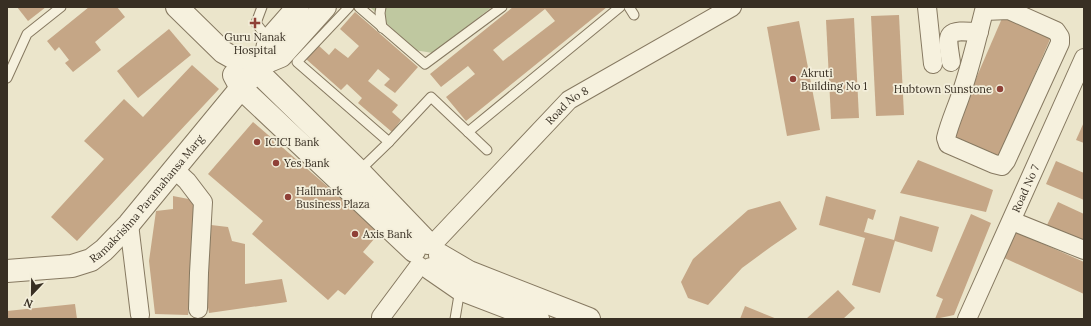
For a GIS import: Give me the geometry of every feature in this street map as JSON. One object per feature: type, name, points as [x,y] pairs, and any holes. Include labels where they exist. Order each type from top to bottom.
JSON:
[{"type":"street","points":[[177,7],[223,52],[240,88],[428,255],[469,272],[511,298],[538,319]]},
{"type":"street","points":[[261,67],[269,40],[298,7]]},
{"type":"street","points":[[261,67],[281,56],[325,7]]},
{"type":"street","name":"Road No 8","points":[[381,319],[428,255],[570,100],[732,7]]},
{"type":"street","points":[[927,7],[933,64]]},
{"type":"street","points":[[985,9],[1009,10],[1056,30],[1059,34],[1060,43],[1002,166],[998,166],[946,142],[946,135],[963,88],[979,32],[985,9]]},
{"type":"street","points":[[951,62],[948,40],[951,34],[958,30],[979,32]]},
{"type":"street","points":[[223,52],[261,67],[359,171],[428,255],[460,289],[511,298],[589,319]]},
{"type":"street","name":"Road No 7","points":[[967,319],[1084,58]]},
{"type":"street","name":"Ramakrishna Paramahansa Marg","points":[[7,271],[72,266],[90,260],[104,250],[128,224],[240,88],[261,67]]},
{"type":"street","points":[[1044,78],[1070,90]]},
{"type":"street","points":[[1008,156],[1035,168]]},
{"type":"street","points":[[174,169],[187,181],[203,202],[198,273],[198,309]]},
{"type":"street","points":[[1012,221],[1084,250]]},
{"type":"street","points":[[128,224],[140,315]]},
{"type":"lane","points":[[7,78],[27,34],[61,7]]},
{"type":"lane","points":[[262,7],[256,23],[269,40]]},
{"type":"lane","points":[[349,7],[297,62],[389,142]]},
{"type":"lane","points":[[359,7],[425,64],[502,7]]},
{"type":"lane","points":[[381,7],[380,13],[382,28]]},
{"type":"lane","points":[[468,132],[620,7]]},
{"type":"lane","points":[[359,171],[389,142],[431,97],[487,150]]},
{"type":"lane","points":[[455,319],[460,289]]},
{"type":"green space","points":[[370,7],[492,7],[433,53],[414,50]]},
{"type":"building","points":[[17,7],[46,7],[28,21]]},
{"type":"building","points":[[89,7],[117,7],[125,17],[95,42],[101,50],[73,72],[65,63],[69,60],[59,47],[55,51],[47,41]]},
{"type":"building","points":[[513,7],[607,7],[466,121],[446,97],[475,74],[468,66],[441,87],[430,74]],"holes":[[[545,9],[555,21],[503,61],[493,50]]]},
{"type":"building","points":[[355,12],[418,67],[395,93],[384,85],[390,79],[378,69],[368,81],[398,105],[392,112],[401,120],[392,132],[358,103],[362,98],[347,84],[341,90],[306,59],[318,45],[329,55],[335,48],[348,58],[359,46],[340,29]]},
{"type":"building","name":"Akruti Building No 1","points":[[899,15],[904,115],[876,116],[871,16]]},
{"type":"building","name":"Hubtown Sunstone","points":[[1003,16],[1051,37],[997,162],[949,141]]},
{"type":"building","name":"Akruti Building No 1","points":[[854,18],[859,118],[831,119],[826,20]]},
{"type":"building","name":"Akruti Building No 1","points":[[799,21],[820,130],[787,136],[767,27]]},
{"type":"building","points":[[169,29],[191,55],[138,98],[117,71]]},
{"type":"building","points":[[192,65],[219,89],[77,241],[51,217],[104,159],[84,141],[124,99],[143,117]]},
{"type":"building","name":"Hallmark Business Plaza","points":[[253,122],[380,232],[363,252],[374,262],[345,295],[338,290],[328,300],[252,234],[263,221],[208,174]]},
{"type":"building","points":[[1084,122],[1084,143],[1076,140]]},
{"type":"building","points":[[918,160],[993,190],[986,212],[900,193]]},
{"type":"building","points":[[1056,161],[1084,173],[1084,200],[1046,184]]},
{"type":"building","points":[[173,196],[199,201],[188,315],[155,314],[149,261],[156,211],[173,209]]},
{"type":"building","points":[[826,196],[876,210],[873,220],[868,218],[864,232],[894,240],[900,216],[939,227],[932,252],[895,241],[880,293],[852,285],[865,238],[819,225]]},
{"type":"building","points":[[780,201],[797,229],[742,268],[708,305],[688,298],[681,282],[693,259],[748,210]]},
{"type":"building","points":[[1058,202],[1084,214],[1084,242],[1047,225]]},
{"type":"building","points":[[971,214],[991,223],[954,315],[935,319],[943,299],[936,296]]},
{"type":"building","points":[[211,225],[228,227],[232,241],[245,244],[245,284],[282,279],[287,302],[209,313],[205,291]]},
{"type":"building","points":[[1012,230],[1084,262],[1084,294],[1000,256]]},
{"type":"building","points":[[838,290],[855,308],[843,319],[806,319]]},
{"type":"building","points":[[75,304],[77,319],[7,319],[7,311]]},
{"type":"building","points":[[745,306],[777,319],[740,319]]},
{"type":"place","name":"Guru Nanak Hospital","points":[[255,23]]},
{"type":"place","name":"Akruti Building No 1","points":[[793,79]]},
{"type":"place","name":"Hubtown Sunstone","points":[[1000,89]]},
{"type":"place","name":"ICICI Bank","points":[[257,142]]},
{"type":"place","name":"Yes Bank","points":[[276,163]]},
{"type":"place","name":"Hallmark Business Plaza","points":[[288,197]]},
{"type":"place","name":"Axis Bank","points":[[355,234]]}]
